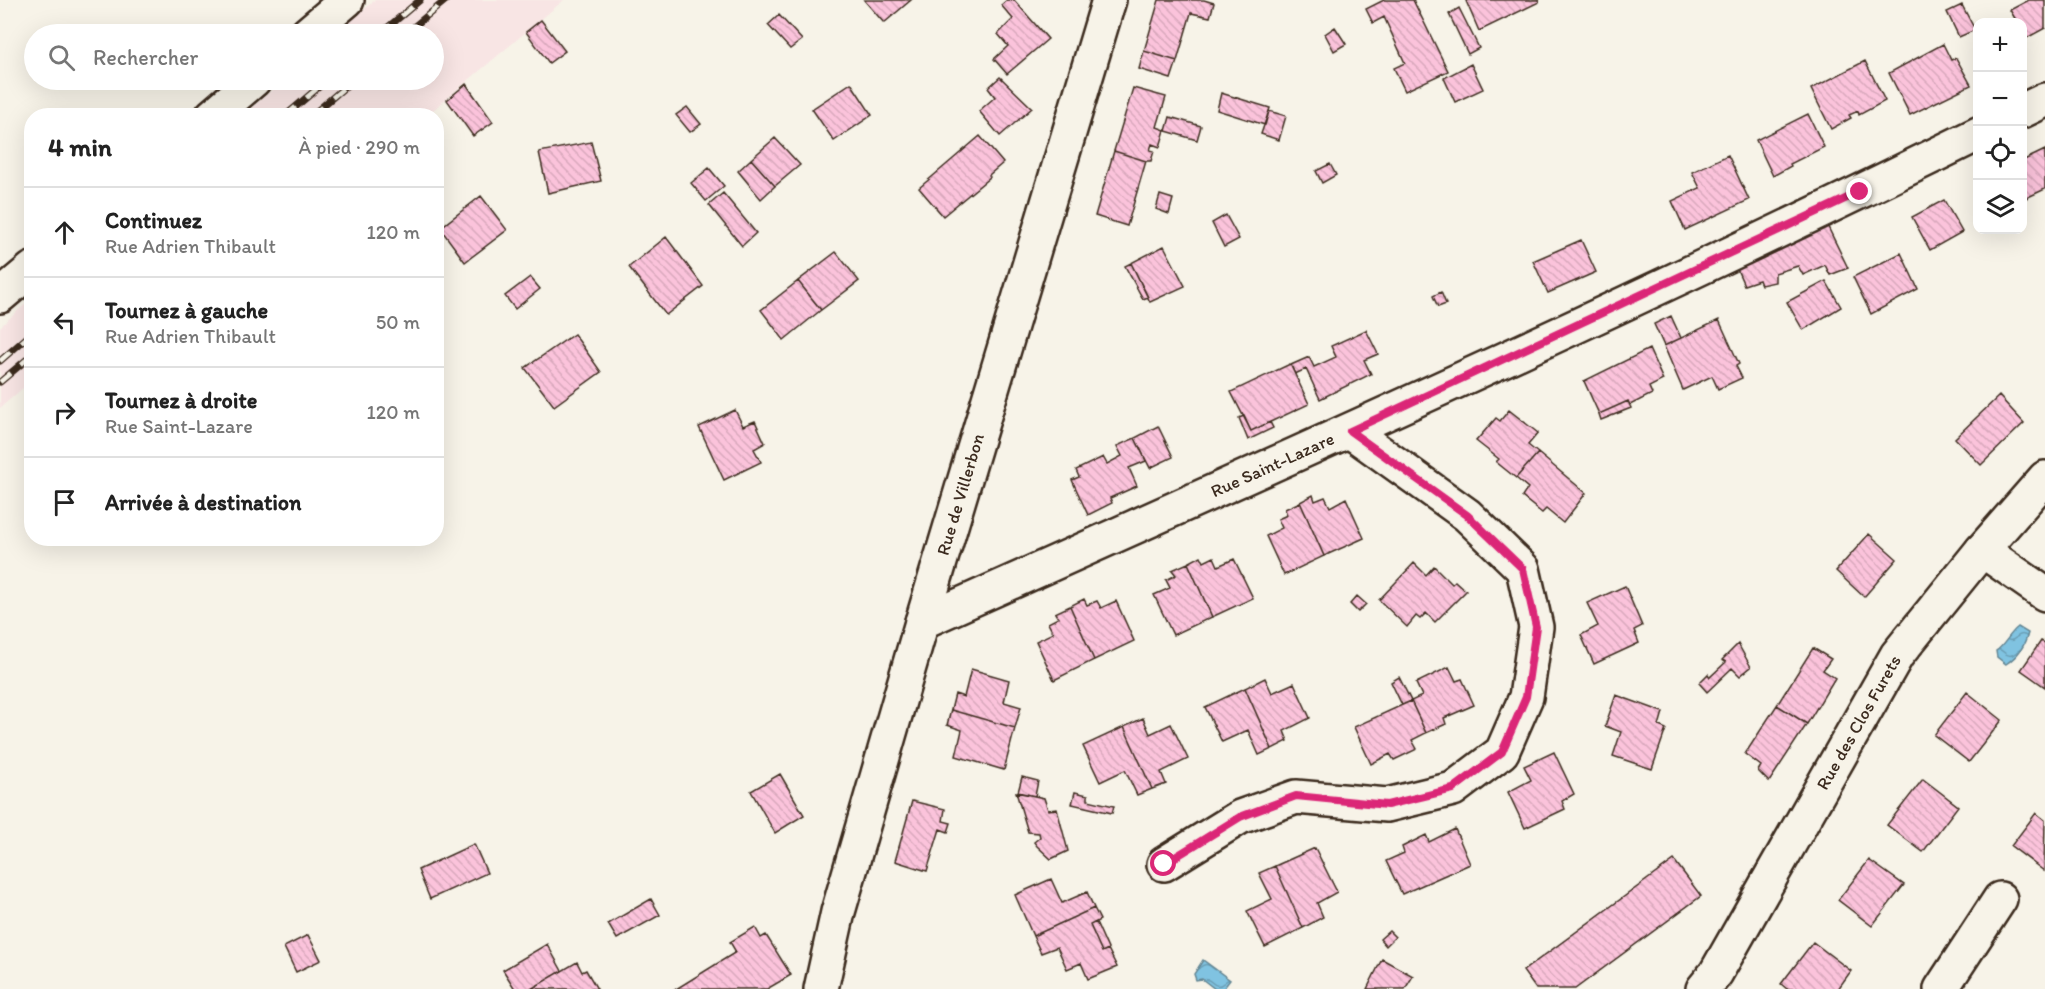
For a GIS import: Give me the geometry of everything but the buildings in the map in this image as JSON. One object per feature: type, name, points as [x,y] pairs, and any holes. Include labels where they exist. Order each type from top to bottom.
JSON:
[{"type":"street","points":[[319,24],[347,0]]},
{"type":"street","name":"Rue de Villerbon","points":[[821,989],[838,912],[922,622],[1108,0]]},
{"type":"street","points":[[221,108],[242,90]]},
{"type":"street","points":[[2027,109],[2045,100]]},
{"type":"street","name":"Rue Saint-Lazare","points":[[922,622],[1350,431],[1860,192],[1973,136]]},
{"type":"street","points":[[0,296],[24,276]]},
{"type":"street","points":[[1164,864],[1240,817],[1296,796],[1387,805],[1453,789],[1502,752],[1526,697],[1536,627],[1523,569],[1467,515],[1350,431]]},
{"type":"street","name":"Rue des Clos Furets","points":[[1703,989],[1716,973],[1897,654],[1982,550],[2045,478]]},
{"type":"street","points":[[1982,550],[2045,594]]},
{"type":"street","points":[[1941,989],[2000,899]]},
{"type":"shaded area","points":[[375,0],[564,0],[435,108],[251,108],[272,90],[444,90],[444,24],[347,24]]},
{"type":"shaded area","points":[[24,305],[24,387],[0,408],[0,327]]},
{"type":"water","points":[[2018,627],[2028,633],[2027,638],[2014,658],[2006,664],[1997,657],[1996,651]]},
{"type":"water","points":[[1203,960],[1230,980],[1223,989],[1215,989],[1202,979],[1196,980],[1194,974]]},
{"type":"railway","points":[[392,24],[420,0]]},
{"type":"railway","points":[[417,24],[446,0]]},
{"type":"railway","points":[[294,108],[315,90]]},
{"type":"railway","points":[[320,108],[341,90]]},
{"type":"railway","points":[[0,361],[24,340]]},
{"type":"railway","points":[[0,382],[24,362]]},
{"type":"route","points":[[1164,864],[1240,817],[1296,796],[1387,805],[1453,789],[1502,752],[1526,697],[1536,627],[1523,569],[1467,515],[1350,431],[1860,192]]}]
